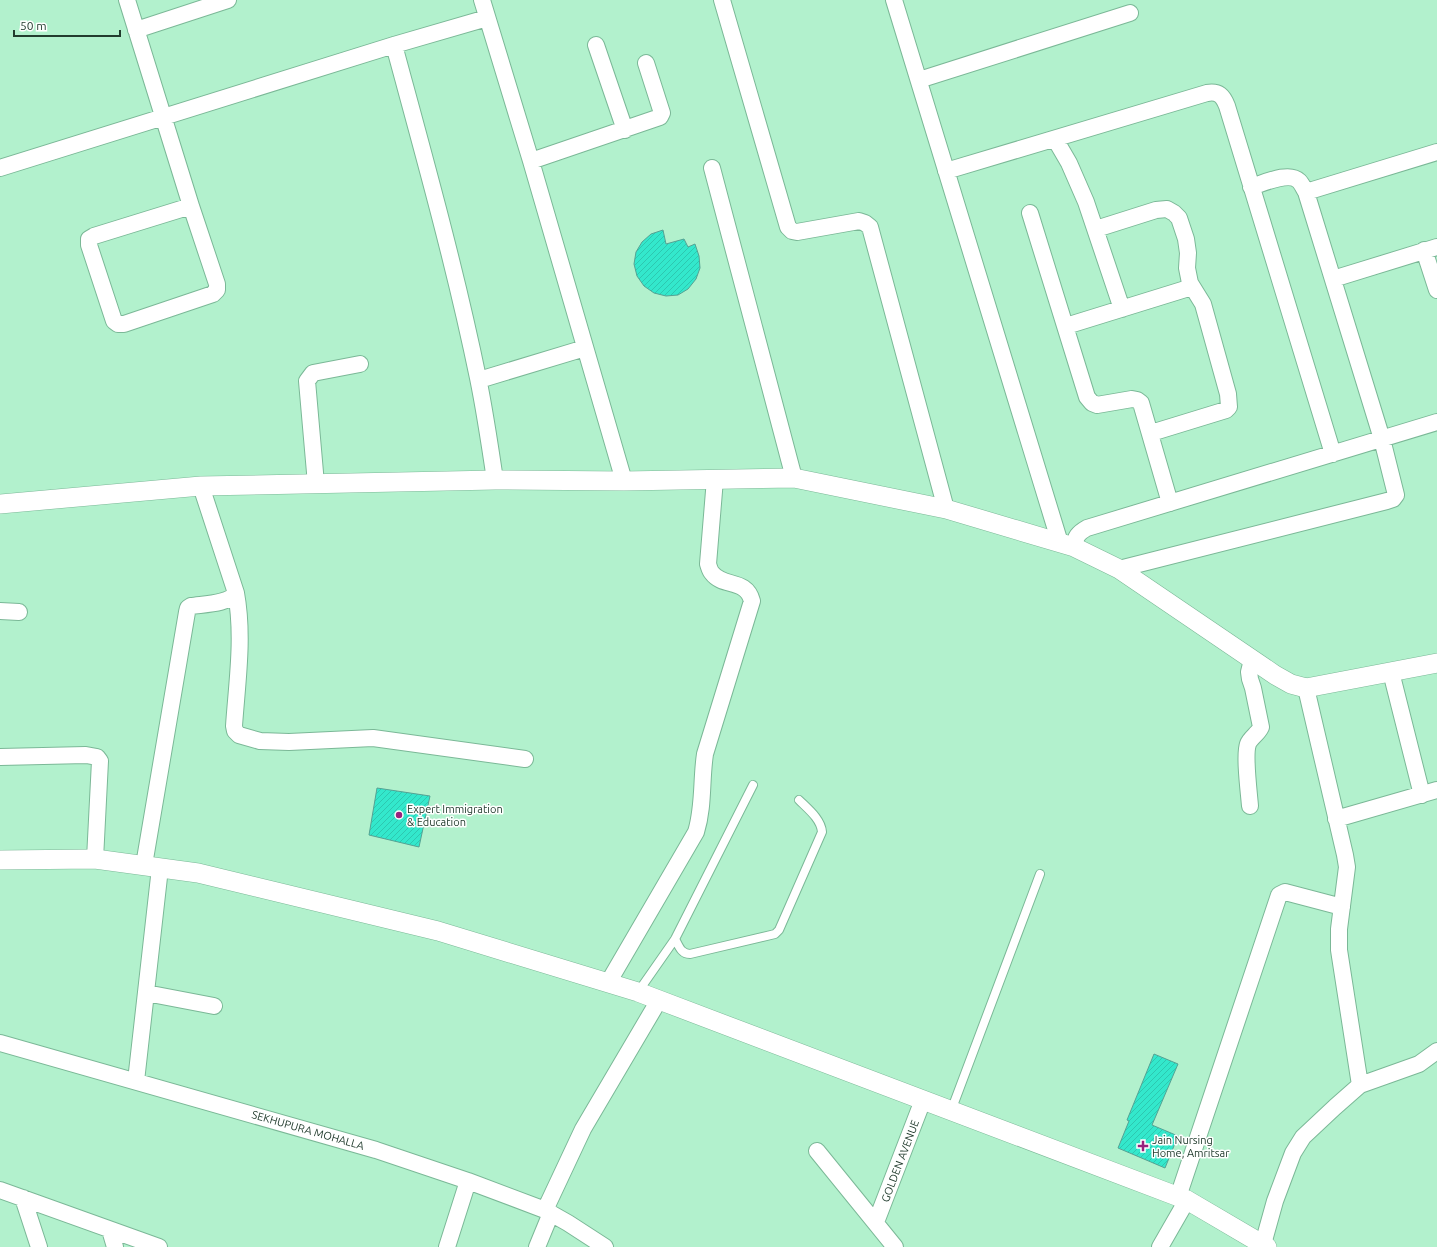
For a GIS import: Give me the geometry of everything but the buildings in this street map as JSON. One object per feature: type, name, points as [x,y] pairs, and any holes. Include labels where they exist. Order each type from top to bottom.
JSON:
[{"type":"street","points":[[126,0],[217,284],[217,290],[213,294],[124,324],[118,324],[114,321],[88,245],[89,239],[94,236],[191,206]]},
{"type":"street","points":[[136,30],[228,0]]},
{"type":"street","points":[[482,0],[531,161],[624,482]]},
{"type":"street","points":[[722,0],[788,227],[792,231],[797,232],[859,221],[866,223],[870,227],[946,509]]},
{"type":"street","points":[[894,0],[946,171],[1067,545]]},
{"type":"street","points":[[919,80],[1130,14]]},
{"type":"street","points":[[0,168],[394,45],[487,18]]},
{"type":"street","points":[[394,45],[452,266],[479,380],[495,480]]},
{"type":"street","points":[[596,45],[625,130]]},
{"type":"street","points":[[531,161],[660,117],[662,113],[646,63]]},
{"type":"street","points":[[946,171],[1214,92],[1219,94],[1224,99],[1227,106],[1333,454]]},
{"type":"street","points":[[1054,139],[1076,176],[1096,229],[1122,309]]},
{"type":"street","points":[[1306,192],[1437,152]]},
{"type":"street","points":[[712,168],[794,478]]},
{"type":"street","points":[[1119,569],[1393,499],[1396,494],[1382,439],[1306,192],[1299,181],[1292,177],[1284,177],[1252,187]]},
{"type":"street","points":[[1096,229],[1156,210],[1167,209],[1174,212],[1179,218],[1186,239],[1188,253],[1188,277],[1192,287],[1203,304],[1228,394],[1229,407],[1222,412],[1151,433]]},
{"type":"street","points":[[1030,213],[1087,397],[1092,403],[1097,405],[1132,399],[1141,402],[1170,503]]},
{"type":"street","points":[[1333,279],[1431,248],[1437,290]]},
{"type":"street","points":[[1066,326],[1192,287]]},
{"type":"street","points":[[479,380],[585,348]]},
{"type":"street","points":[[316,484],[306,381],[312,373],[360,364]]},
{"type":"street","points":[[1067,545],[1074,541],[1077,535],[1087,528],[1437,422]]},
{"type":"street","points":[[0,504],[201,486],[495,480],[624,482],[794,478],[946,509],[1022,530],[1067,545],[1119,569],[1252,660],[1291,684],[1306,688],[1437,663]]},
{"type":"street","points":[[608,983],[696,832],[700,818],[705,754],[752,602],[750,594],[744,588],[717,578],[712,573],[708,564],[715,479]]},
{"type":"street","points":[[201,486],[236,593],[239,611],[240,628],[234,726],[235,731],[239,735],[260,741],[289,742],[372,738],[525,759]]},
{"type":"street","points":[[136,1081],[146,994],[152,866],[187,612],[188,608],[192,606],[228,600],[236,593]]},
{"type":"street","points":[[0,611],[18,612]]},
{"type":"street","points":[[1250,806],[1246,755],[1247,744],[1259,733],[1261,727],[1254,688],[1249,672],[1252,660]]},
{"type":"street","points":[[1336,819],[1430,792],[1391,672]]},
{"type":"street","points":[[1306,688],[1347,867],[1339,929],[1340,950],[1360,1085]]},
{"type":"street","points":[[0,757],[86,755],[97,757],[100,761],[95,859]]},
{"type":"street","points":[[0,860],[95,859],[198,873],[438,930],[638,992],[923,1100],[1182,1199],[1265,1245],[1275,1201],[1293,1153],[1303,1137],[1360,1085],[1419,1064],[1437,1051]]},
{"type":"street","points":[[1160,1247],[1182,1199],[1279,895],[1285,892],[1342,907]]},
{"type":"street","points":[[146,994],[214,1006]]},
{"type":"street","points":[[536,1247],[548,1212],[583,1129],[659,1000]]},
{"type":"street","name":"SEKHUPURA MOHALLA","points":[[0,1043],[376,1150],[468,1181],[548,1212],[605,1247]]},
{"type":"street","name":"GOLDEN AVENUE","points":[[876,1222],[923,1100]]},
{"type":"street","points":[[817,1151],[895,1247]]},
{"type":"street","points":[[446,1247],[468,1181]]},
{"type":"street","points":[[0,1190],[159,1247]]},
{"type":"street","points":[[23,1198],[39,1247]]},
{"type":"street","points":[[110,1230],[115,1247]]},
{"type":"lane","points":[[638,992],[675,939],[753,785]]},
{"type":"lane","points":[[675,939],[682,952],[690,954],[775,934],[779,930],[822,832],[822,827],[819,821],[799,800]]},
{"type":"lane","points":[[951,1111],[1040,874]]},
{"type":"place","name":"Expert Immigration & Education","points":[[399,815]]},
{"type":"place","name":"Jain Nursing Home, Amritsar","points":[[1143,1146]]}]
